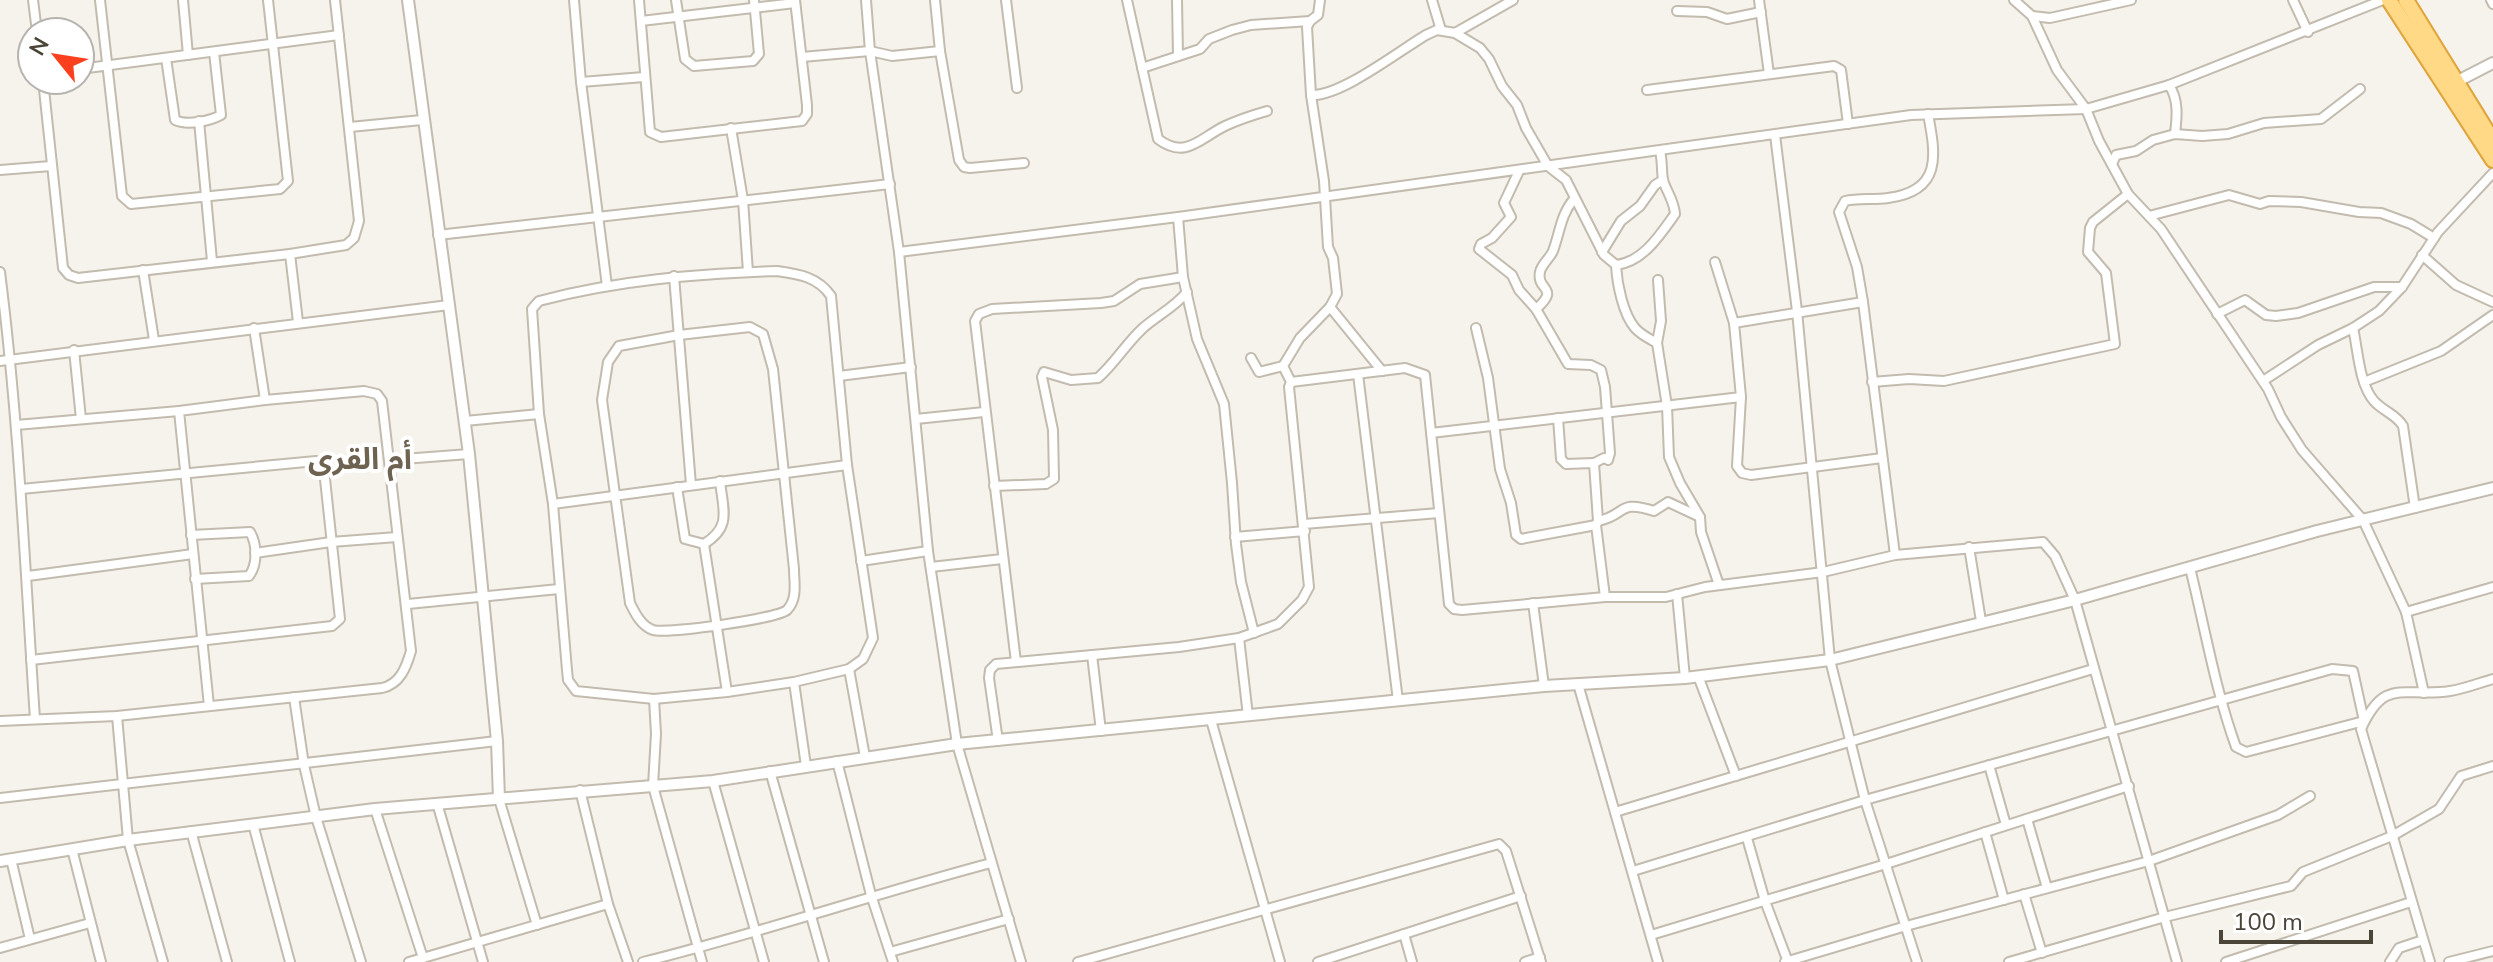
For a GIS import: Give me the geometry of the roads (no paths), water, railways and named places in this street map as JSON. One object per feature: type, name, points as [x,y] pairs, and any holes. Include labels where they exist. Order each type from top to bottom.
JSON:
[{"type":"highway","points":[[2386,0],[2493,141]]},
{"type":"highway","points":[[2406,0],[2493,160]]},
{"type":"street","points":[[100,0],[122,196],[131,204],[280,189],[288,181],[268,0]]},
{"type":"street","points":[[183,0],[188,55]]},
{"type":"street","points":[[44,96],[63,268],[69,275],[78,278],[346,245],[354,238],[359,221],[335,0]]},
{"type":"street","points":[[408,0],[469,454],[497,741],[499,799],[537,925]]},
{"type":"street","points":[[574,0],[596,216],[607,286]]},
{"type":"street","points":[[639,0],[650,132],[654,136],[802,121],[807,114],[795,1],[641,21]]},
{"type":"street","points":[[676,0],[685,59],[694,66],[753,61],[759,54],[755,4]]},
{"type":"street","points":[[866,0],[870,51],[899,252],[928,551],[957,744],[1021,962]]},
{"type":"street","points":[[935,0],[940,51],[959,160],[964,167],[982,168],[1024,163]]},
{"type":"street","points":[[1006,0],[1017,88]]},
{"type":"street","points":[[1127,0],[1158,139],[1172,148],[1190,147],[1221,128],[1267,111]]},
{"type":"street","points":[[1177,0],[1179,13],[1175,32],[1178,55]]},
{"type":"street","points":[[1251,358],[1259,372],[1283,366],[1300,338],[1330,307],[1337,288],[1333,258],[1328,247],[1321,154],[1311,95],[1307,27],[1318,15],[1320,0]]},
{"type":"street","points":[[1432,0],[1441,30]]},
{"type":"street","points":[[1455,33],[1513,0]]},
{"type":"street","points":[[1759,0],[1769,74]]},
{"type":"street","points":[[2014,0],[2032,16],[2057,70],[2086,109],[2099,141],[2128,194],[2161,229],[2263,381],[2302,450],[2363,520],[2406,612],[2424,693]]},
{"type":"street","points":[[2032,16],[2050,18],[2131,0]]},
{"type":"street","points":[[2293,0],[2308,32]]},
{"type":"street","points":[[899,252],[1928,114],[2086,109],[2169,85],[2386,0]]},
{"type":"street","points":[[1677,11],[1707,12],[1727,19],[1761,12]]},
{"type":"street","points":[[1142,68],[1200,49],[1209,39],[1232,30],[1251,25],[1310,21]]},
{"type":"street","points":[[1311,95],[1324,95],[1343,88],[1426,35],[1441,30],[1455,33],[1480,48],[1517,105],[1548,166],[1566,180],[1602,252],[1616,265],[1617,280],[1629,319],[1637,331],[1657,343]]},
{"type":"street","points":[[96,67],[339,35]]},
{"type":"street","points":[[802,57],[870,51],[892,56],[940,51]]},
{"type":"street","points":[[166,58],[175,120],[181,123],[199,121],[221,115],[214,52]]},
{"type":"street","points":[[2451,85],[2493,63]]},
{"type":"street","points":[[1647,90],[1838,68],[1841,70],[1848,124]]},
{"type":"street","points":[[581,82],[644,77]]},
{"type":"street","points":[[2169,85],[2177,108],[2175,134]]},
{"type":"street","points":[[2113,162],[2116,155],[2136,151],[2153,140],[2175,134],[2228,134],[2264,123],[2321,119],[2360,89]]},
{"type":"street","points":[[1895,555],[1863,302],[1857,267],[1839,212],[1842,203],[1856,199],[1889,198],[1924,186],[1929,178],[1934,147],[1928,114]]},
{"type":"street","points":[[350,127],[422,120]]},
{"type":"street","points":[[199,121],[212,261]]},
{"type":"street","points":[[731,128],[743,200],[748,272]]},
{"type":"street","points":[[1775,135],[1797,311],[1830,660],[1865,800],[1917,962]]},
{"type":"street","points":[[1616,265],[1625,264],[1646,251],[1675,214],[1663,180],[1664,166],[1660,151]]},
{"type":"street","points":[[0,170],[51,166]]},
{"type":"street","points":[[1519,171],[1504,205],[1511,217],[1479,249],[1512,275],[1568,364],[1591,365],[1601,370],[1605,387],[1608,460],[1566,464],[1561,459],[1558,418]]},
{"type":"street","points":[[2263,381],[2318,345],[2379,311],[2402,287],[2434,238],[2493,173]]},
{"type":"street","points":[[1602,252],[1621,221],[1640,206],[1647,193],[1663,180]]},
{"type":"street","points":[[438,235],[890,184]]},
{"type":"street","points":[[1872,382],[1909,379],[1944,381],[2115,344],[2106,273],[2088,252],[2090,228],[2093,222],[2128,194]]},
{"type":"street","points":[[2149,216],[2229,195],[2260,204],[2269,201],[2301,202],[2381,213],[2411,224],[2434,238]]},
{"type":"street","points":[[1536,309],[1548,298],[1549,292],[1539,275],[1540,271],[1552,253],[1565,211],[1574,199]]},
{"type":"street","points":[[1178,217],[1183,277],[1197,339],[1224,404],[1235,537],[1241,582],[1254,633]]},
{"type":"street","points":[[290,254],[298,322]]},
{"type":"street","points":[[2422,255],[2456,285],[2493,302]]},
{"type":"street","points":[[1715,262],[1734,323],[1741,397],[1736,453],[1737,466],[1742,473],[1751,475],[1882,458]]},
{"type":"street","points":[[143,270],[154,340]]},
{"type":"street","points":[[777,271],[801,274],[824,286],[831,296],[847,465],[873,638],[863,659],[849,669],[794,682],[654,699],[576,691],[568,680],[553,504],[539,414],[532,309],[539,301],[674,276],[777,271]]},
{"type":"street","points":[[0,272],[11,359],[28,576],[35,719]]},
{"type":"street","points":[[674,276],[691,485]]},
{"type":"street","points":[[1016,662],[975,328],[979,314],[992,309],[1114,301],[1140,284],[1183,277]]},
{"type":"street","points":[[1658,280],[1661,321],[1657,343],[1667,406],[1669,457],[1700,517],[1701,532],[1719,585]]},
{"type":"street","points":[[2217,314],[2245,300],[2266,315],[2298,313],[2374,287],[2402,287]]},
{"type":"street","points":[[994,486],[1046,484],[1054,479],[1054,440],[1042,377],[1044,372],[1071,380],[1098,378],[1138,333],[1187,292]]},
{"type":"street","points":[[1734,323],[1863,302]]},
{"type":"street","points":[[0,361],[449,305]]},
{"type":"street","points":[[1330,307],[1382,371]]},
{"type":"street","points":[[2364,382],[2441,351],[2493,315]]},
{"type":"street","points":[[750,327],[763,334],[773,369],[783,475],[794,569],[793,602],[784,612],[715,626],[655,631],[641,622],[630,603],[602,400],[608,362],[619,346],[750,327]]},
{"type":"street","points":[[254,328],[265,400]]},
{"type":"street","points":[[1476,328],[1488,378],[1500,469],[1511,503],[1516,535],[1521,539],[1597,523],[1611,518],[1621,508],[1635,505],[1654,511],[1668,502],[1700,517]]},
{"type":"street","points":[[2353,328],[2364,382],[2375,402],[2396,416],[2403,426],[2415,508]]},
{"type":"street","points":[[74,350],[81,419]]},
{"type":"street","points":[[998,741],[990,670],[996,664],[1239,638],[1278,624],[1306,595],[1309,587],[1289,387],[1291,382],[1283,366]]},
{"type":"street","points":[[839,376],[911,367]]},
{"type":"street","points":[[1291,382],[1405,368],[1425,375],[1449,604],[1454,609],[1605,597],[1666,597],[1685,590],[1823,572],[1895,555],[2043,542],[2055,556],[2075,600],[2177,962]]},
{"type":"street","points":[[1358,374],[1398,701]]},
{"type":"street","points":[[0,721],[117,716],[382,688],[396,681],[406,668],[411,651],[390,460],[382,401],[377,394],[364,391],[16,425]]},
{"type":"street","points":[[1431,433],[1741,397]]},
{"type":"street","points":[[179,411],[209,706]]},
{"type":"street","points":[[916,419],[984,412]]},
{"type":"street","points":[[465,421],[539,414]]},
{"type":"street","points":[[390,460],[469,454]]},
{"type":"street","points":[[21,489],[184,476],[316,461],[324,471],[340,619],[338,623],[201,642],[31,660]]},
{"type":"street","points":[[1594,463],[1605,597]]},
{"type":"street","points":[[553,504],[847,465]]},
{"type":"street","points":[[677,487],[685,539],[704,544],[718,535],[724,525],[720,481]]},
{"type":"street","points":[[30,939],[5,860],[191,831],[375,809],[713,781],[957,744],[1544,686],[1685,678],[1830,660],[2075,600],[2317,531],[2493,488]]},
{"type":"street","points":[[1235,537],[1439,513]]},
{"type":"street","points":[[191,535],[250,532],[255,553],[249,576],[195,579]]},
{"type":"street","points":[[255,553],[331,542],[397,537]]},
{"type":"street","points":[[704,544],[727,692]]},
{"type":"street","points":[[1969,547],[1981,621]]},
{"type":"street","points":[[861,561],[928,551]]},
{"type":"street","points":[[28,576],[193,554]]},
{"type":"street","points":[[931,567],[1002,559]]},
{"type":"street","points":[[2190,568],[2209,641],[2219,701],[2236,747],[2246,752],[2364,721]]},
{"type":"street","points":[[2406,612],[2493,587]]},
{"type":"street","points":[[408,604],[559,589]]},
{"type":"street","points":[[1677,594],[1685,678]]},
{"type":"street","points":[[1533,603],[1544,686]]},
{"type":"street","points":[[1239,638],[1248,716]]},
{"type":"street","points":[[1092,655],[1101,731]]},
{"type":"street","points":[[849,669],[865,757]]},
{"type":"street","points":[[1615,812],[2093,669]]},
{"type":"street","points":[[1633,871],[1865,800],[2332,669],[2353,671],[2364,721]]},
{"type":"street","points":[[1698,676],[1736,776]]},
{"type":"street","points":[[2430,962],[2361,729],[2365,714],[2384,695],[2408,691],[2452,691],[2493,679]]},
{"type":"street","points":[[794,682],[806,766]]},
{"type":"street","points":[[1578,684],[1658,962]]},
{"type":"street","points":[[294,697],[304,765],[316,817],[361,962]]},
{"type":"street","points":[[654,699],[656,734],[653,786],[702,962]]},
{"type":"street","points":[[117,716],[128,840],[163,962]]},
{"type":"street","points":[[1211,720],[1280,962]]},
{"type":"street","points":[[0,798],[497,741]]},
{"type":"street","points":[[837,761],[871,895],[893,962]]},
{"type":"street","points":[[1989,765],[2006,825]]},
{"type":"street","points":[[2009,962],[2165,917],[2291,886],[2303,872],[2392,836],[2439,809],[2461,776],[2493,766]]},
{"type":"street","points":[[770,771],[824,962]]},
{"type":"street","points":[[713,781],[764,962]]},
{"type":"street","points":[[1651,935],[2129,786]]},
{"type":"street","points":[[580,790],[608,904],[628,962]]},
{"type":"street","points":[[1747,838],[1787,962],[1906,926],[2149,861],[2278,815],[2310,796]]},
{"type":"street","points":[[437,803],[483,962]]},
{"type":"street","points":[[375,809],[423,958]]},
{"type":"street","points":[[2027,819],[2047,888]]},
{"type":"street","points":[[253,824],[290,962]]},
{"type":"street","points":[[191,831],[227,962]]},
{"type":"street","points":[[1985,832],[2004,900]]},
{"type":"street","points":[[1078,962],[1499,844],[1506,851],[1540,960],[1525,962]]},
{"type":"street","points":[[72,849],[101,962]]},
{"type":"street","points":[[643,962],[991,863]]},
{"type":"street","points":[[2024,894],[2042,953]]},
{"type":"street","points":[[1318,962],[1521,896]]},
{"type":"street","points":[[2226,962],[2411,902]]},
{"type":"street","points":[[409,962],[608,904]]},
{"type":"street","points":[[890,952],[1009,919]]},
{"type":"street","points":[[0,948],[90,923]]},
{"type":"street","points":[[1404,934],[1412,962]]},
{"type":"street","points":[[2390,962],[2399,948],[2423,940]]},
{"type":"street","points":[[2449,962],[2493,951]]},
{"type":"district","name":"أم القرى","points":[[360,459]]}]
